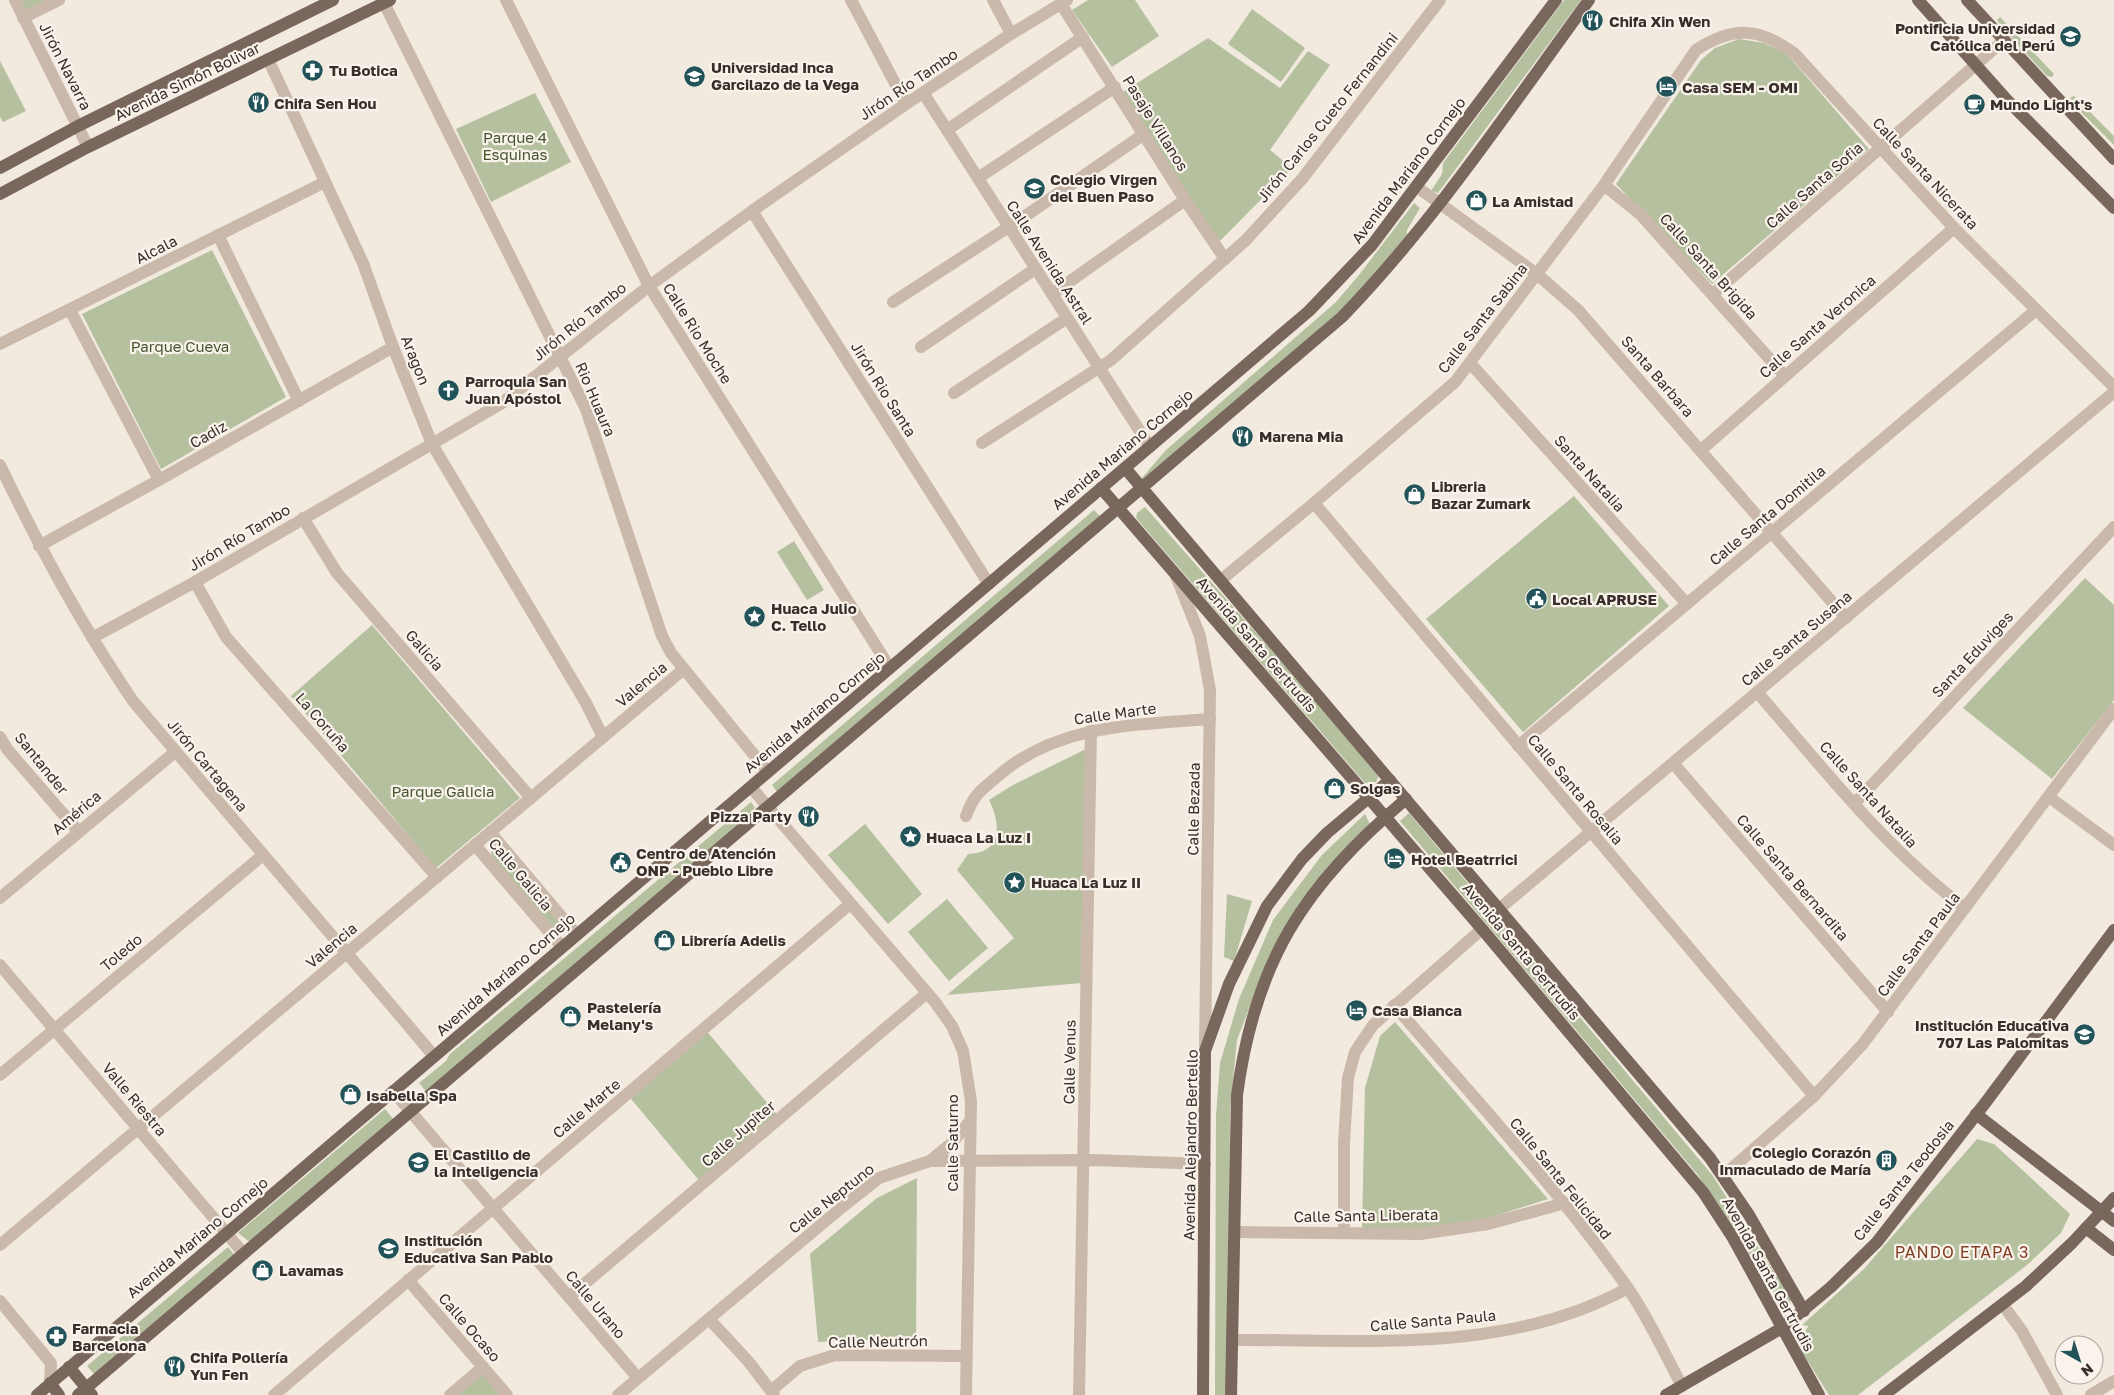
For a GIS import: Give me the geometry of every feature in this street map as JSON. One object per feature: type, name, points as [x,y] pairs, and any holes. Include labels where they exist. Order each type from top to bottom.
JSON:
[{"type":"main road","name":"Avenida Mariano Cornejo","points":[[36,1395],[1276,341],[1333,288],[1372,245],[1556,0]]},
{"type":"main road","points":[[69,1367],[85,1393],[410,1112],[1342,318],[1375,284],[1440,203],[1589,0]]},
{"type":"main road","points":[[1918,0],[1975,65],[2114,208]]},
{"type":"main road","points":[[1967,0],[2114,159]]},
{"type":"main road","name":"Avenida Simón Bolivar","points":[[0,168],[78,126],[328,1]]},
{"type":"main road","name":"Avenida Simón Bolivar","points":[[0,194],[88,147],[387,2]]},
{"type":"main road","name":"Avenida Santa Gertrudis","points":[[1125,468],[1723,1176],[1804,1311]]},
{"type":"main road","name":"Avenida Santa Gertrudis","points":[[1101,488],[1482,929],[1703,1192],[1728,1230],[1819,1395]]},
{"type":"main road","name":"Avenida Alejandro Bertello","points":[[1203,1395],[1206,1164],[1205,1051],[1229,984],[1267,906],[1302,859],[1327,833],[1390,780]]},
{"type":"main road","points":[[1231,1395],[1237,1095],[1242,1054],[1253,1011],[1274,960],[1306,904],[1344,856],[1406,799]]},
{"type":"main road","name":"Calle Santa Teodosia","points":[[1666,1395],[1782,1328],[1804,1311],[1877,1242],[1904,1210],[2114,930]]},
{"type":"main road","points":[[1976,1114],[2114,1221]]},
{"type":"main road","points":[[1884,1395],[2003,1305],[2051,1264],[2114,1198]]},
{"type":"main road","points":[[2086,1228],[2114,1250]]},
{"type":"main road","points":[[50,1383],[59,1395]]},
{"type":"street","name":"Jirón Navarra","points":[[15,0],[88,147]]},
{"type":"street","points":[[23,18],[59,0]]},
{"type":"street","name":"Calle Rio Moche","points":[[506,0],[649,286],[890,668]]},
{"type":"street","points":[[851,0],[906,104]]},
{"type":"street","points":[[993,0],[1011,34]]},
{"type":"street","name":"Jirón Carlos Cueto Fernandini","points":[[982,443],[1111,360],[1246,240],[1302,179],[1440,0]]},
{"type":"street","name":"Rio Huaura","points":[[387,2],[586,409],[662,636],[671,653],[768,772]]},
{"type":"street","name":"Jirón Río Tambo","points":[[92,638],[195,582],[502,403],[649,286],[752,211],[906,104],[924,94],[1011,34],[1064,2]]},
{"type":"street","name":"Pasaje Villanos","points":[[1064,2],[1083,38],[1185,200],[1225,259]]},
{"type":"street","name":"Calle Santa Nicerata","points":[[1696,50],[1715,38],[1736,32],[1757,33],[1778,41],[1795,54],[1954,228],[2114,387]]},
{"type":"street","points":[[947,130],[1083,38]]},
{"type":"street","name":"Calle Santa Sofia","points":[[1713,294],[2003,41]]},
{"type":"street","name":"Calle Santa Sabina","points":[[1221,580],[1314,504],[1441,395],[1470,363],[1604,184],[1696,50]]},
{"type":"street","name":"Aragon","points":[[268,59],[363,263],[393,347],[432,444],[586,703],[603,737]]},
{"type":"street","points":[[978,178],[1115,87]]},
{"type":"street","name":"Calle Avenida Astral","points":[[924,94],[1150,447]]},
{"type":"street","points":[[893,302],[1009,227],[1144,134]]},
{"type":"street","name":"Alcala","points":[[0,344],[326,182]]},
{"type":"street","name":"Calle Santa Brigida","points":[[1604,184],[1640,214],[1785,376]]},
{"type":"street","name":"Santa Barbara","points":[[1417,187],[1537,274],[1578,310],[1846,618]]},
{"type":"street","points":[[1052,294],[1185,200]]},
{"type":"street","name":"Jirón Rio Santa","points":[[752,211],[989,584]]},
{"type":"street","name":"Calle Santa Veronica","points":[[1701,450],[1954,228]]},
{"type":"street","points":[[218,235],[299,401]]},
{"type":"street","points":[[921,347],[1035,269]]},
{"type":"street","points":[[70,310],[159,480]]},
{"type":"street","name":"Calle Santa Domitila","points":[[1518,746],[2036,310]]},
{"type":"street","points":[[954,393],[1067,318]]},
{"type":"street","name":"Cadiz","points":[[38,546],[159,480],[393,347]]},
{"type":"street","name":"Santa Natalia","points":[[1470,363],[1686,604]]},
{"type":"street","name":"Calle Santa Susana","points":[[1499,909],[2114,392]]},
{"type":"street","name":"Jirón Cartagena","points":[[0,465],[38,546],[92,638],[134,701],[175,752],[434,1056]]},
{"type":"street","name":"Calle Santa Rosalia","points":[[1314,504],[1814,1096]]},
{"type":"street","name":"Galicia","points":[[303,518],[337,572],[531,798]]},
{"type":"street","name":"Santa Eduviges","points":[[1854,804],[2114,526]]},
{"type":"street","name":"Calle Bezada","points":[[1174,573],[1200,636],[1210,690],[1205,1051]]},
{"type":"street","name":"La Coruña","points":[[195,582],[226,637],[437,877]]},
{"type":"street","name":"Valencia","points":[[0,1245],[684,669]]},
{"type":"street","name":"Calle Santa Natalia","points":[[1757,692],[1854,804],[1908,861],[1965,908]]},
{"type":"street","name":"Calle Santa Paula","points":[[1723,1176],[1814,1096],[1862,1046],[2114,709]]},
{"type":"street","name":"Calle Marte","points":[[966,816],[973,796],[1009,766],[1042,747],[1091,730],[1210,719]]},
{"type":"street","name":"Calle Venus","points":[[1079,1395],[1091,730]]},
{"type":"street","name":"Santander","points":[[0,737],[7,749],[78,831]]},
{"type":"street","name":"América","points":[[0,898],[175,752]]},
{"type":"street","name":"Calle Santa Bernardita","points":[[1673,763],[1888,1012]]},
{"type":"street","name":"Calle Saturno","points":[[751,787],[927,993],[952,1026],[963,1051],[971,1101],[968,1160],[966,1395]]},
{"type":"street","points":[[2049,797],[2114,844]]},
{"type":"street","name":"Calle Galicia","points":[[490,832],[577,935]]},
{"type":"street","name":"Calle Galicia","points":[[475,845],[562,947]]},
{"type":"street","name":"Toledo","points":[[0,1075],[54,1028],[264,855]]},
{"type":"street","name":"Calle Marte","points":[[274,1395],[850,904]]},
{"type":"street","points":[[1344,1233],[1344,1142],[1348,1078],[1355,1052],[1373,1025],[1482,929]]},
{"type":"street","name":"Valle Riestra","points":[[0,965],[244,1254]]},
{"type":"street","name":"Calle Jupiter","points":[[569,1297],[927,993]]},
{"type":"street","name":"Calle Santa Felicidad","points":[[1394,1006],[1565,1203],[1628,1288],[1658,1337],[1682,1386]]},
{"type":"street","name":"Calle Urano","points":[[393,1091],[638,1378]]},
{"type":"street","points":[[930,1161],[952,1143],[970,1121]]},
{"type":"street","name":"Calle Neptuno","points":[[618,1395],[879,1178],[930,1161],[1084,1161],[1206,1164]]},
{"type":"street","name":"Calle Santa Liberata","points":[[1233,1232],[1420,1234],[1461,1229],[1565,1203]]},
{"type":"street","name":"Calle Ocaso","points":[[408,1280],[507,1395]]},
{"type":"street","name":"Calle Santa Paula","points":[[1232,1340],[1392,1342],[1460,1337],[1510,1330],[1560,1318],[1605,1301],[1628,1288]]},
{"type":"street","points":[[0,1301],[51,1363],[69,1367]]},
{"type":"street","points":[[2003,1305],[2022,1331],[2057,1395]]},
{"type":"street","points":[[710,1320],[748,1361],[773,1393]]},
{"type":"street","name":"Calle Neutrón","points":[[773,1393],[800,1366],[835,1355],[965,1356]]},
{"type":"street","points":[[50,1383],[51,1363]]},
{"type":"street","points":[[450,1395],[483,1367]]},
{"type":"street","points":[[2091,1395],[2114,1381]]},
{"type":"green space","points":[[22,0],[46,0],[26,10]]},
{"type":"green space","points":[[1088,0],[1135,0],[1159,36],[1112,67],[1072,10]]},
{"type":"green space","points":[[1564,0],[1581,0],[1438,193],[1431,191],[1442,174],[1443,163]]},
{"type":"green space","points":[[1252,9],[1305,48],[1281,82],[1228,44]]},
{"type":"green space","points":[[2000,17],[2054,74],[2052,77],[2047,76],[2005,31],[1997,20]]},
{"type":"green space","points":[[1208,38],[1280,88],[1308,51],[1330,65],[1270,150],[1292,168],[1218,243],[1123,92]]},
{"type":"green space","points":[[1739,39],[1764,43],[1786,53],[1869,149],[1712,284],[1616,184],[1701,60],[1715,48]]},
{"type":"green space","points":[[0,61],[26,111],[3,122],[0,117]]},
{"type":"green space","name":"Parque 4 Esquinas","points":[[535,93],[571,162],[491,202],[456,129]]},
{"type":"green space","points":[[2074,96],[2114,136],[2114,145],[2071,102],[2070,98]]},
{"type":"green space","points":[[1414,203],[1420,208],[1407,230],[1407,237],[1344,312],[1148,481],[1141,479],[1166,450],[1336,302]]},
{"type":"green space","name":"Parque Cueva","points":[[212,250],[286,397],[161,469],[82,314]]},
{"type":"green space","points":[[1574,496],[1669,606],[1523,732],[1426,619]]},
{"type":"green space","points":[[1145,507],[1380,773],[1376,782],[1365,783],[1136,518],[1137,513]]},
{"type":"green space","points":[[1094,510],[1101,517],[781,797],[772,785]]},
{"type":"green space","points":[[794,541],[824,590],[807,600],[777,552]]},
{"type":"green space","points":[[2085,578],[2114,605],[2114,700],[2052,779],[1963,708]]},
{"type":"green space","name":"Parque Galicia","points":[[372,625],[520,798],[436,868],[291,696]]},
{"type":"green space","points":[[1088,748],[1081,983],[947,995],[1014,938],[957,870],[968,854],[988,849],[993,843],[997,827],[996,818],[989,800],[1013,785]]},
{"type":"green space","points":[[751,802],[755,808],[745,817],[742,826],[429,1095],[419,1083],[446,1061],[450,1054]]},
{"type":"green space","points":[[1409,813],[1713,1176],[1792,1300],[1785,1309],[1698,1175],[1400,821]]},
{"type":"green space","points":[[1365,814],[1370,824],[1264,970],[1237,1040],[1230,1109],[1229,1395],[1215,1395],[1216,1116],[1220,1063],[1239,999],[1273,920],[1322,855]]},
{"type":"green space","points":[[865,824],[922,894],[888,924],[828,855]]},
{"type":"green space","points":[[499,845],[568,929],[562,934],[557,932],[492,857],[491,851]]},
{"type":"green space","points":[[1227,894],[1252,901],[1234,961],[1224,957]]},
{"type":"green space","points":[[947,899],[988,948],[949,981],[908,932]]},
{"type":"green space","points":[[1395,1022],[1548,1199],[1486,1219],[1418,1232],[1362,1230],[1365,1088],[1380,1036]]},
{"type":"green space","points":[[704,1028],[780,1118],[702,1184],[627,1094]]},
{"type":"green space","points":[[385,1109],[395,1121],[251,1243],[238,1233]]},
{"type":"green space","points":[[1977,1139],[1994,1144],[2070,1214],[2061,1233],[2027,1265],[1858,1395],[1829,1395],[1802,1352],[1799,1338],[1809,1326],[1802,1325],[1863,1270]]},
{"type":"green space","points":[[917,1178],[916,1342],[863,1340],[818,1342],[810,1254],[877,1198]]},
{"type":"green space","points":[[228,1247],[236,1257],[96,1376],[87,1366]]},
{"type":"green space","points":[[483,1367],[507,1395],[450,1395]]},
{"type":"place","name":"Chifa Xin Wen","points":[[1593,21]]},
{"type":"place","name":"Pontificia Universidad Católica del Perú","points":[[2071,37]]},
{"type":"place","name":"Tu Botica","points":[[313,70]]},
{"type":"place","name":"Universidad Inca Garcilazo de la Vega","points":[[695,76]]},
{"type":"place","name":"Casa SEM - OMI","points":[[1666,87]]},
{"type":"place","name":"Chifa Sen Hou","points":[[258,103]]},
{"type":"place","name":"Mundo Light's","points":[[1974,104]]},
{"type":"place","name":"Colegio Virgen del Buen Paso","points":[[1034,188]]},
{"type":"place","name":"La Amistad","points":[[1476,201]]},
{"type":"place","name":"Parroquia San Juan Apóstol","points":[[449,390]]},
{"type":"place","name":"Marena Mia","points":[[1243,436]]},
{"type":"place","name":"Libreria Bazar Zumark","points":[[1415,495]]},
{"type":"place","name":"Local APRUSE","points":[[1536,599]]},
{"type":"place","name":"Huaca Julio C. Tello","points":[[755,617]]},
{"type":"place","name":"Solgas","points":[[1334,788]]},
{"type":"place","name":"Pizza Party","points":[[808,816]]},
{"type":"place","name":"Huaca La Luz I","points":[[910,837]]},
{"type":"place","name":"Hotel Beatrrici","points":[[1395,859]]},
{"type":"place","name":"Centro de Atención ONP - Pueblo Libre","points":[[620,862]]},
{"type":"place","name":"Huaca La Luz II","points":[[1015,882]]},
{"type":"place","name":"Librería Adelis","points":[[665,940]]},
{"type":"place","name":"Casa Bianca","points":[[1356,1010]]},
{"type":"place","name":"Pastelería Melany's","points":[[571,1016]]},
{"type":"place","name":"Institución Educativa 707 Las Palomitas","points":[[2085,1034]]},
{"type":"place","name":"Isabella Spa","points":[[350,1095]]},
{"type":"place","name":"Colegio Corazón Inmaculado de María","points":[[1887,1161]]},
{"type":"place","name":"El Castillo de la Inteligencia","points":[[418,1163]]},
{"type":"place","name":"Institución Educativa San Pablo","points":[[388,1249]]},
{"type":"place","name":"Lavamas","points":[[263,1270]]},
{"type":"place","name":"Farmacia Barcelona","points":[[56,1337]]},
{"type":"place","name":"Chifa Pollería Yun Fen","points":[[174,1366]]},
{"type":"district","name":"PANDO ETAPA 3","points":[[1962,1252]]}]
